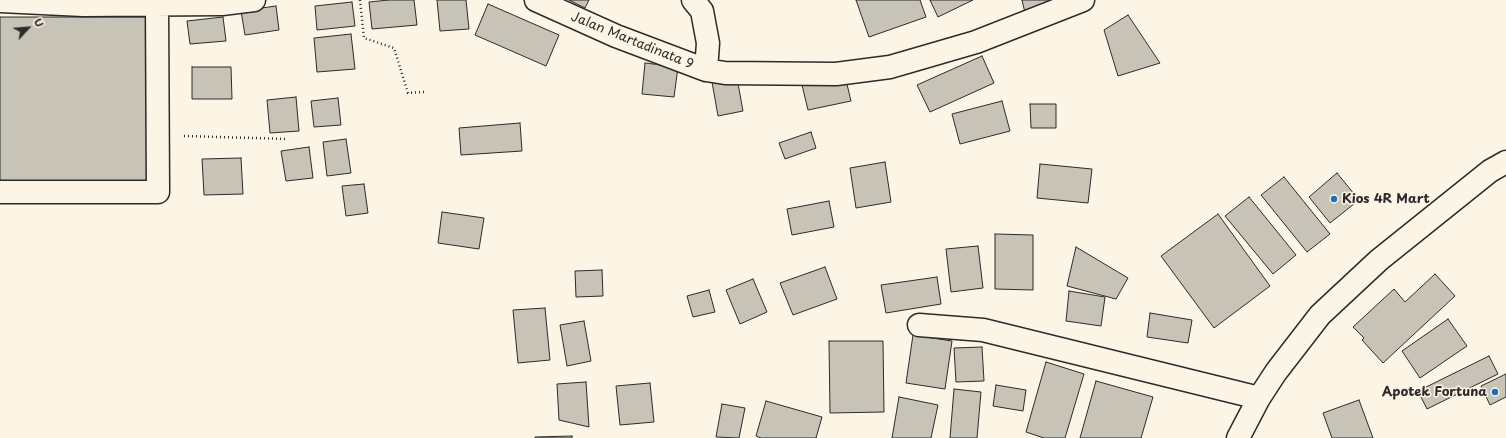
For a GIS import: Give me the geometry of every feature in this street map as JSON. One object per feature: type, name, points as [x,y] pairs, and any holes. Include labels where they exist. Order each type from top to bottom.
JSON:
[{"type":"street","points":[[0,1],[83,5],[222,4],[254,0]]},
{"type":"street","name":"Jalan Martadinata 9","points":[[536,0],[616,36],[706,70],[708,43],[702,11],[693,0]]},
{"type":"street","points":[[706,70],[724,73],[836,74],[890,67],[976,42],[1083,0]]},
{"type":"street","points":[[0,192],[158,192],[157,4]]},
{"type":"street","points":[[1238,438],[1259,398],[1276,372],[1320,315],[1379,260],[1490,171],[1506,162]]},
{"type":"street","points":[[919,325],[983,330],[1128,364],[1259,398]]},
{"type":"path","points":[[360,0],[364,38],[394,48],[408,93],[425,92]]},
{"type":"path","points":[[158,136],[288,139]]},
{"type":"building","points":[[414,0],[417,25],[372,29],[369,2]]},
{"type":"building","points":[[437,0],[466,0],[469,29],[440,31]]},
{"type":"building","points":[[569,0],[589,0],[585,8]]},
{"type":"building","points":[[856,0],[920,0],[926,17],[869,37]]},
{"type":"building","points":[[930,0],[973,0],[938,17]]},
{"type":"building","points":[[1022,0],[1061,0],[1026,17]]},
{"type":"building","points":[[352,2],[355,26],[317,30],[315,6]]},
{"type":"building","points":[[488,4],[559,35],[546,66],[475,35]]},
{"type":"building","points":[[276,6],[279,30],[245,35],[241,11]]},
{"type":"building","points":[[1128,15],[1160,63],[1118,76],[1104,30]]},
{"type":"building","points":[[0,17],[148,17],[149,183],[0,183]]},
{"type":"building","points":[[223,17],[226,41],[190,44],[187,21]]},
{"type":"building","points":[[351,34],[355,69],[317,72],[314,38]]},
{"type":"building","points":[[982,56],[994,83],[930,112],[917,85]]},
{"type":"building","points":[[645,63],[678,67],[674,97],[642,94]]},
{"type":"building","points":[[192,67],[231,67],[232,99],[192,99]]},
{"type":"building","points":[[845,76],[851,101],[808,110],[802,85]]},
{"type":"building","points":[[737,78],[743,111],[718,116],[712,82]]},
{"type":"building","points":[[296,97],[299,131],[270,133],[267,100]]},
{"type":"building","points":[[338,98],[341,125],[314,127],[311,101]]},
{"type":"building","points":[[1002,101],[1010,131],[960,144],[952,114]]},
{"type":"building","points":[[1030,104],[1056,104],[1056,128],[1031,128]]},
{"type":"building","points":[[520,123],[522,151],[461,155],[459,128]]},
{"type":"building","points":[[811,132],[816,148],[785,159],[779,143]]},
{"type":"building","points":[[346,139],[351,173],[327,176],[323,142]]},
{"type":"building","points":[[309,147],[313,178],[286,181],[281,151]]},
{"type":"building","points":[[241,158],[243,194],[204,195],[202,159]]},
{"type":"building","points":[[885,162],[891,202],[856,208],[850,168]]},
{"type":"building","points":[[1040,164],[1092,169],[1088,203],[1037,198]]},
{"type":"building","name":"Kios 4R Mart","points":[[1337,173],[1359,200],[1330,223],[1309,197]]},
{"type":"building","points":[[1284,177],[1330,234],[1307,252],[1261,195]]},
{"type":"building","points":[[364,184],[368,213],[346,216],[342,186]]},
{"type":"building","points":[[1249,197],[1296,255],[1273,274],[1225,216]]},
{"type":"building","points":[[829,201],[834,227],[792,235],[787,209]]},
{"type":"building","points":[[442,212],[484,218],[479,249],[438,243]]},
{"type":"building","points":[[1218,214],[1270,286],[1214,328],[1161,256]]},
{"type":"building","points":[[995,234],[1033,235],[1033,290],[995,289]]},
{"type":"building","points":[[978,246],[983,288],[951,292],[946,249]]},
{"type":"building","points":[[1076,247],[1128,278],[1116,299],[1067,286]]},
{"type":"building","points":[[825,267],[837,299],[793,315],[780,283]]},
{"type":"building","points":[[602,270],[603,296],[576,297],[575,271]]},
{"type":"building","points":[[1435,274],[1455,296],[1383,363],[1362,340],[1364,338],[1353,327],[1394,289],[1405,302]]},
{"type":"building","points":[[937,277],[941,304],[886,313],[881,285]]},
{"type":"building","points":[[753,279],[767,312],[740,324],[726,290]]},
{"type":"building","points":[[709,290],[715,312],[693,317],[687,296]]},
{"type":"building","points":[[1069,291],[1105,297],[1101,326],[1066,321]]},
{"type":"building","points":[[545,308],[550,360],[518,363],[513,310]]},
{"type":"building","points":[[1150,313],[1192,320],[1188,343],[1147,337]]},
{"type":"building","points":[[1448,319],[1467,346],[1420,378],[1402,351]]},
{"type":"building","points":[[584,321],[591,361],[567,366],[560,325]]},
{"type":"building","points":[[913,335],[952,341],[945,389],[906,383]]},
{"type":"building","points":[[829,341],[883,341],[884,412],[830,413]]},
{"type":"building","points":[[982,347],[984,381],[956,382],[954,348]]},
{"type":"building","points":[[1489,356],[1498,374],[1427,409],[1418,391]]},
{"type":"building","points":[[1046,362],[1084,374],[1065,438],[1044,438],[1026,432]]},
{"type":"building","name":"Apotek Fortuna","points":[[1506,374],[1506,397],[1490,405],[1481,386]]},
{"type":"building","points":[[1096,381],[1153,397],[1141,438],[1080,438]]},
{"type":"building","points":[[586,382],[589,427],[559,420],[557,384]]},
{"type":"building","points":[[650,383],[654,422],[620,425],[616,386]]},
{"type":"building","points":[[996,385],[1026,390],[1023,411],[993,406]]},
{"type":"building","points":[[954,389],[981,392],[977,438],[950,438]]},
{"type":"building","points":[[899,397],[938,405],[931,438],[892,438]]},
{"type":"building","points":[[1359,400],[1373,438],[1332,438],[1323,413]]},
{"type":"building","points":[[766,401],[822,417],[816,438],[761,438],[756,436]]},
{"type":"building","points":[[722,404],[745,408],[739,438],[716,437]]},
{"type":"building","points":[[572,436],[572,438],[535,438],[535,437]]},
{"type":"place","name":"Kios 4R Mart","points":[[1334,199]]},
{"type":"place","name":"Apotek Fortuna","points":[[1495,392]]}]
